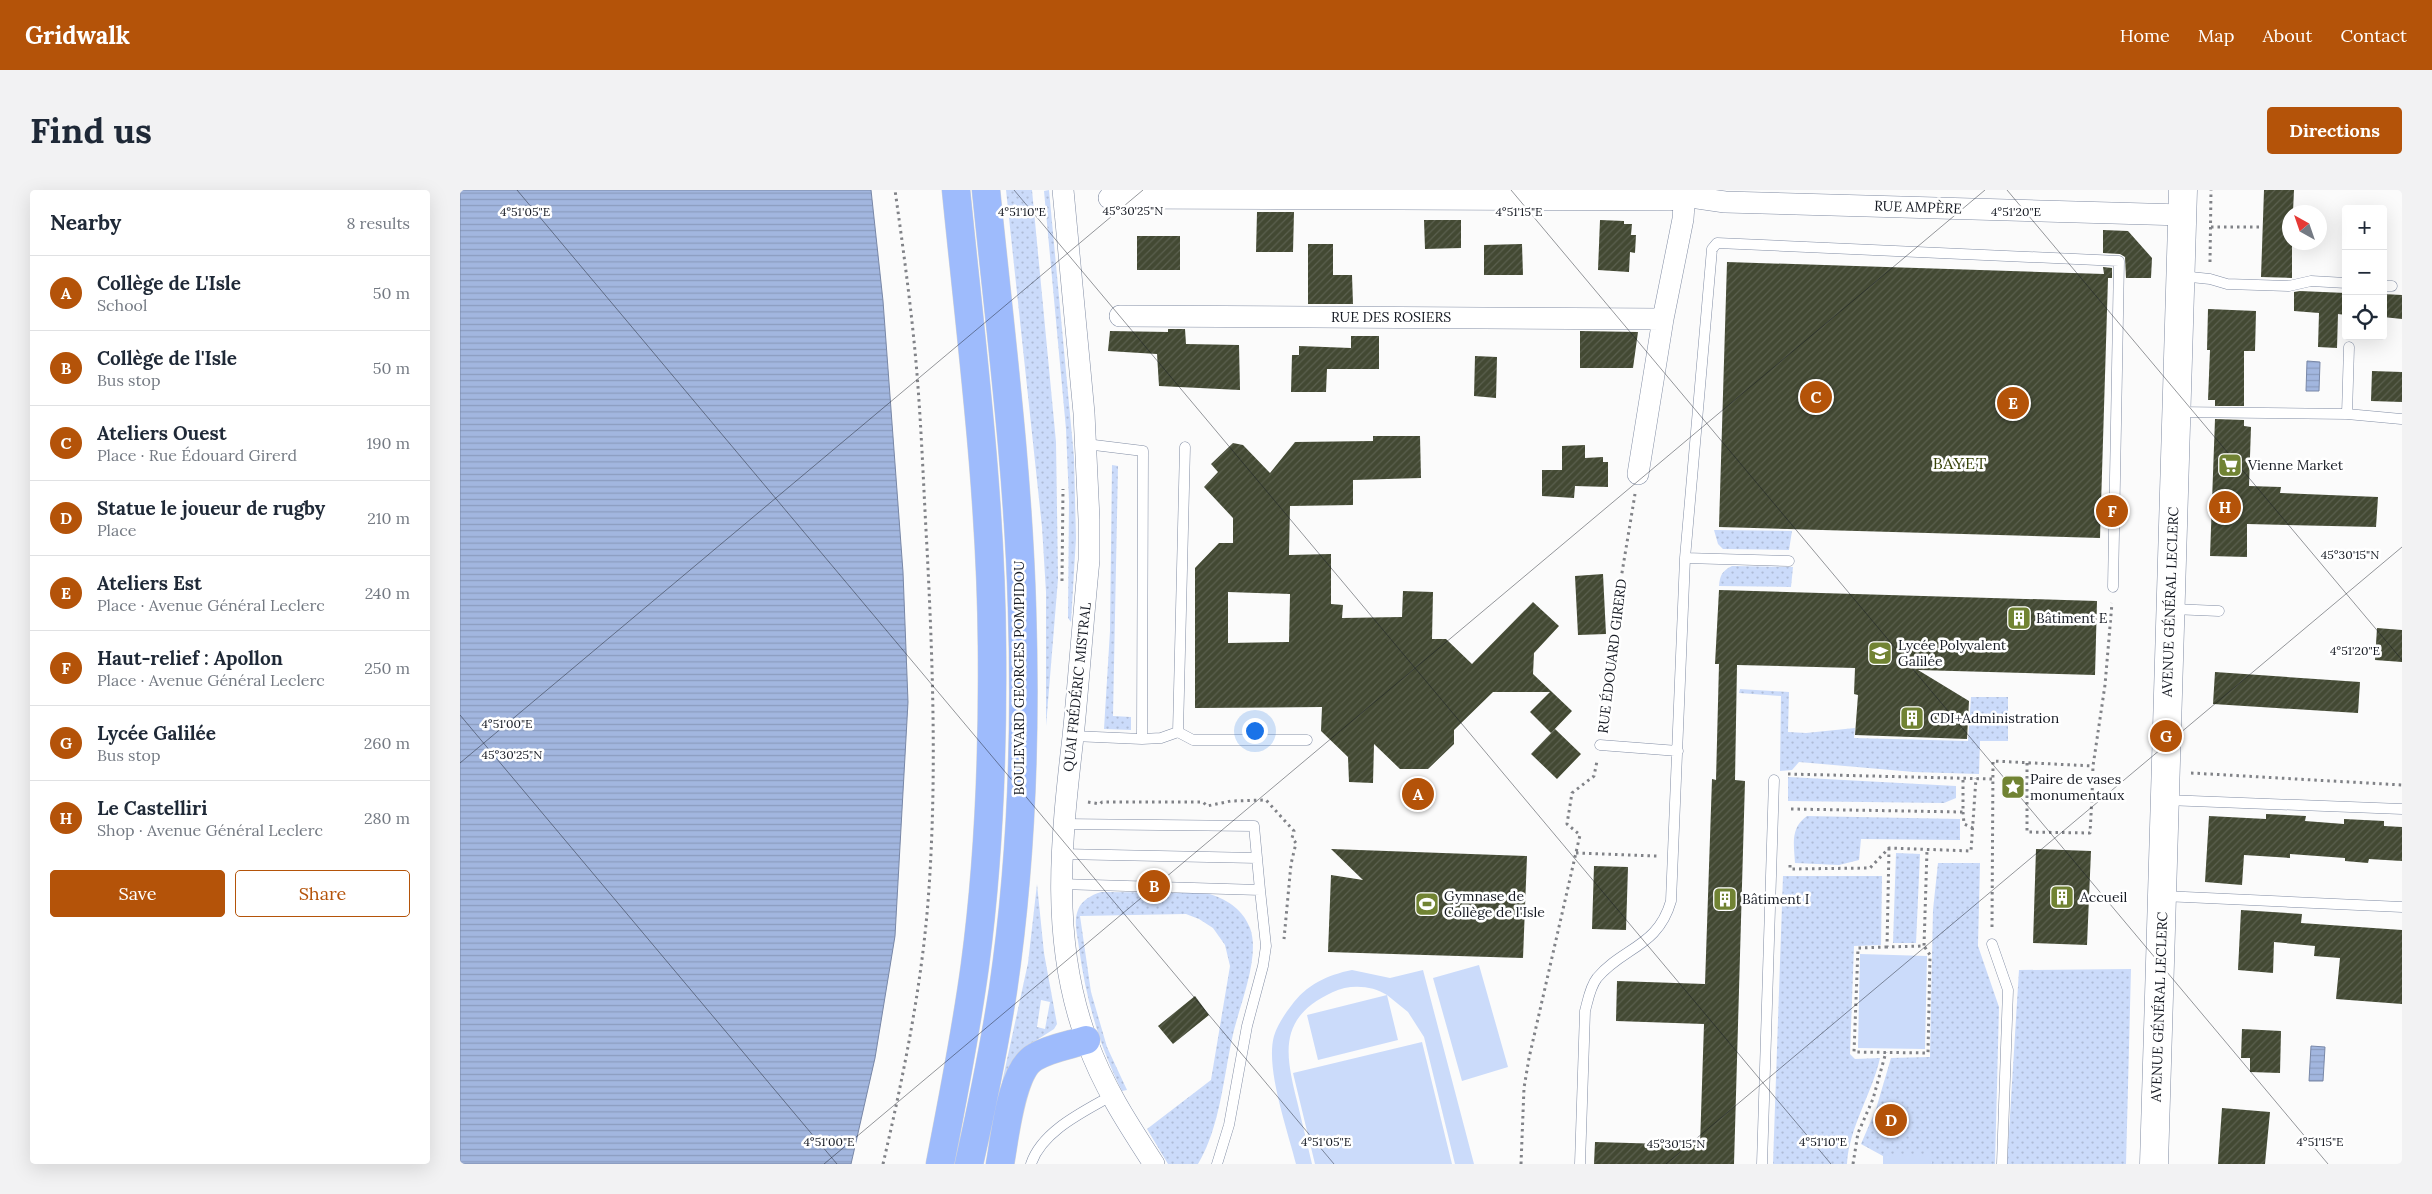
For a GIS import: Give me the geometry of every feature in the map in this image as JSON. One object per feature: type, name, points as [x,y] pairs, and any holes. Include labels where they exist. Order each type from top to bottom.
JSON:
[{"type":"main road","name":"BOULEVARD GEORGES POMPIDOU","points":[[940,1164],[961,1054],[975,965],[984,875],[991,736],[992,645],[990,555],[956,190]]},
{"type":"main road","name":"BOULEVARD GEORGES POMPIDOU","points":[[970,1164],[1003,990],[1012,906],[1022,740],[1022,608],[1019,528],[986,190]]},
{"type":"main road","name":"AVENUE GÉNÉRAL LECLERC","points":[[2154,1164],[2183,202]]},
{"type":"main road","points":[[1000,1164],[1014,1092],[1025,1064],[1047,1051],[1086,1040]]},
{"type":"street","name":"QUAI FRÉDÉRIC MISTRAL","points":[[1063,190],[1086,444],[1089,560],[1061,854],[1060,884],[1066,962],[1086,1040],[1111,1096],[1154,1164]]},
{"type":"street","name":"RUE AMPÈRE","points":[[1108,198],[1669,200],[1685,193],[1725,202],[2183,202]]},
{"type":"street","points":[[1638,474],[1663,319],[1683,219],[1685,193]]},
{"type":"street","name":"RUE DES ROSIERS","points":[[1120,316],[1663,319]]},
{"type":"lane","points":[[1580,1164],[1585,1010],[1589,994],[1596,979],[1660,928],[1671,901],[1685,558],[1712,249],[1717,243],[2119,261],[2113,587]]},
{"type":"lane","points":[[2181,276],[2210,279],[2227,284],[2289,286],[2311,281],[2342,283]]},
{"type":"lane","points":[[2347,414],[2349,347]]},
{"type":"lane","points":[[2176,412],[2347,414],[2401,419]]},
{"type":"lane","points":[[1086,444],[1142,451],[1142,739]]},
{"type":"lane","points":[[1178,732],[1184,447]]},
{"type":"lane","points":[[1685,558],[1789,561]]},
{"type":"lane","points":[[2171,608],[2219,611]]},
{"type":"lane","points":[[1073,736],[1142,739],[1161,738],[1178,732],[1193,740],[1307,740]]},
{"type":"lane","points":[[1600,744],[1678,751]]},
{"type":"lane","points":[[1762,1164],[1774,780]]},
{"type":"lane","points":[[2165,800],[2402,809]]},
{"type":"lane","points":[[1063,824],[1254,826],[1266,946],[1263,966],[1247,1026],[1229,1126],[1217,1164]]},
{"type":"lane","points":[[1061,854],[1257,858]]},
{"type":"lane","points":[[1060,884],[1260,890]]},
{"type":"lane","points":[[2162,896],[2402,907]]},
{"type":"lane","points":[[1992,944],[2008,990],[2002,1164]]},
{"type":"lane","points":[[1030,1164],[1034,1155],[1057,1130],[1111,1096]]},
{"type":"path","points":[[883,1164],[895,1114],[917,986],[928,903],[932,808],[933,668],[915,342],[896,190]]},
{"type":"path","points":[[2210,279],[2211,190]]},
{"type":"path","points":[[2211,227],[2260,228]]},
{"type":"path","name":"RUE ÉDOUARD GIRERD","points":[[1521,1164],[1524,1088],[1528,1058],[1580,835],[1567,824],[1572,794],[1594,776],[1608,709],[1615,615],[1638,474]]},
{"type":"path","points":[[1062,588],[1063,481]]},
{"type":"path","points":[[2027,763],[2028,832],[2090,833],[2093,766],[2105,685],[2113,587]]},
{"type":"path","points":[[1992,944],[1993,761],[2093,766]]},
{"type":"path","points":[[2183,771],[2198,775],[2402,785]]},
{"type":"path","points":[[1774,780],[1785,774],[1992,779]]},
{"type":"path","points":[[1963,778],[1964,824],[1973,828]]},
{"type":"path","points":[[1790,860],[1790,869],[1870,868],[1889,848],[1971,851],[1976,778]]},
{"type":"path","points":[[1087,792],[1086,801],[1100,804],[1102,802],[1203,802],[1207,806]]},
{"type":"path","points":[[2092,797],[2114,796]]},
{"type":"path","points":[[1791,817],[1791,809],[1963,812]]},
{"type":"path","points":[[1886,947],[1889,848]]},
{"type":"path","points":[[1924,946],[1858,948],[1854,1052],[1928,1053],[1930,955],[1924,946],[1927,850]]},
{"type":"path","points":[[1576,853],[1673,856]]},
{"type":"path","points":[[1853,1164],[1858,1133],[1873,1099],[1886,1052]]},
{"type":"shaded area","points":[[460,190],[871,190],[883,301],[903,572],[908,702],[895,936],[875,1058],[851,1164],[460,1164]]},
{"type":"shaded area","points":[[1006,190],[1032,190],[1056,442],[1058,579],[1046,726],[1046,592],[1042,527]]},
{"type":"shaded area","points":[[1049,190],[1074,457],[1076,538],[1071,622],[1068,618],[1069,501],[1066,429],[1044,191]]},
{"type":"shaded area","points":[[2307,361],[2320,362],[2319,391],[2306,391]]},
{"type":"shaded area","points":[[1112,465],[1118,466],[1113,716],[1131,717],[1131,730],[1104,729],[1110,631]]},
{"type":"shaded area","points":[[1714,530],[1792,531],[1789,550],[1723,549],[1718,544]]},
{"type":"shaded area","points":[[1732,566],[1793,567],[1791,587],[1719,586],[1722,574]]},
{"type":"shaded area","points":[[1740,689],[1789,692],[1788,732],[1806,733],[1855,728],[1854,738],[1968,741],[1971,697],[2008,697],[2008,741],[1980,741],[1979,774],[1914,772],[1799,762],[1792,770],[1780,771],[1781,696],[1739,693]]},
{"type":"shaded area","points":[[1788,777],[1956,786],[1956,798],[1944,803],[1788,801]]},
{"type":"shaded area","points":[[1807,816],[1960,819],[1960,840],[1861,839],[1859,860],[1839,865],[1795,863],[1795,831]]},
{"type":"shaded area","points":[[1896,853],[1920,854],[1916,943],[1893,943]]},
{"type":"shaded area","points":[[1938,863],[1980,863],[1978,946],[1999,1007],[1995,1164],[1932,1164],[1932,1156],[1883,1156],[1861,1144],[1876,1109],[1891,1058],[1930,1057],[1933,910]]},
{"type":"shaded area","points":[[1783,876],[1882,876],[1881,945],[1854,946],[1850,1054],[1855,1059],[1880,1058],[1872,1085],[1856,1124],[1847,1164],[1773,1164]]},
{"type":"shaded area","points":[[1037,884],[1044,953],[1057,1024],[1054,1029],[1029,1045],[993,1124],[1028,963]],"holes":[[[1041,1000],[1050,1002],[1045,1029],[1037,1027]]]},
{"type":"shaded area","points":[[1101,892],[1207,893],[1233,905],[1243,915],[1250,928],[1253,940],[1251,968],[1232,1039],[1216,1119],[1198,1164],[1168,1164],[1147,1129],[1211,1080],[1230,966],[1225,945],[1213,928],[1199,919],[1186,914],[1080,916],[1091,992],[1107,1047],[1127,1090],[1122,1091],[1094,1021],[1085,985],[1076,929],[1076,919],[1081,904]]},
{"type":"shaded area","points":[[1860,954],[1927,956],[1925,1049],[1858,1048]]},
{"type":"shaded area","points":[[1479,965],[1508,1067],[1462,1081],[1433,978]]},
{"type":"shaded area","points":[[2131,969],[2126,1164],[2007,1164],[2019,970]]},
{"type":"shaded area","points":[[1352,970],[1390,978],[1423,970],[1474,1164],[1455,1164],[1424,1037],[1408,1012],[1381,992],[1374,989],[1353,987],[1339,989],[1315,1002],[1302,1013],[1294,1025],[1290,1038],[1290,1067],[1312,1164],[1296,1164],[1275,1082],[1272,1049],[1274,1036],[1286,1013],[1303,992],[1326,978]]},
{"type":"shaded area","points":[[1387,995],[1398,1040],[1318,1060],[1307,1015]]},
{"type":"shaded area","points":[[1422,1042],[1452,1164],[1315,1164],[1293,1073]]},
{"type":"shaded area","points":[[2311,1046],[2325,1047],[2323,1081],[2309,1081]]},
{"type":"shaded area","points":[[1883,1156],[1932,1156],[1932,1164],[1883,1164]]},
{"type":"building","points":[[2264,190],[2294,190],[2293,205],[2282,205],[2282,250],[2292,250],[2292,278],[2261,277]]},
{"type":"building","points":[[1257,212],[1294,212],[1293,252],[1256,252]]},
{"type":"building","points":[[1424,220],[1461,220],[1461,248],[1425,249]]},
{"type":"building","points":[[1600,220],[1624,221],[1624,224],[1632,224],[1631,235],[1636,235],[1635,253],[1630,252],[1629,272],[1598,270]]},
{"type":"building","points":[[2103,230],[2128,231],[2152,258],[2151,278],[2126,278],[2125,257],[2120,254],[2103,253]]},
{"type":"building","points":[[1137,236],[1180,236],[1180,270],[1137,270]]},
{"type":"building","points":[[1308,244],[1333,244],[1333,275],[1352,275],[1353,304],[1308,304]]},
{"type":"building","points":[[1522,244],[1523,275],[1484,275],[1484,245]]},
{"type":"building","points":[[1727,262],[2104,274],[2103,267],[2112,268],[2112,278],[2108,278],[2100,538],[1719,527]]},
{"type":"building","points":[[2294,292],[2342,293],[2342,314],[2338,314],[2337,348],[2318,347],[2319,313],[2294,311]]},
{"type":"building","points":[[2387,294],[2402,295],[2402,319],[2387,317]]},
{"type":"building","points":[[2208,309],[2256,311],[2255,351],[2244,351],[2244,406],[2215,406],[2215,400],[2208,400],[2210,350],[2207,350]]},
{"type":"building","points":[[1168,329],[1185,329],[1186,344],[1239,345],[1240,390],[1159,386],[1157,354],[1108,351],[1110,331],[1168,332]]},
{"type":"building","points":[[1580,331],[1638,332],[1633,368],[1580,368]]},
{"type":"building","points":[[1351,336],[1379,336],[1379,369],[1327,369],[1326,392],[1291,392],[1292,355],[1299,355],[1299,346],[1351,348]]},
{"type":"building","points":[[1475,356],[1497,357],[1496,398],[1474,396]]},
{"type":"building","points":[[2372,371],[2402,372],[2402,402],[2371,401]]},
{"type":"building","points":[[2215,419],[2244,420],[2244,426],[2251,427],[2249,486],[2281,487],[2280,493],[2378,497],[2376,527],[2247,524],[2247,557],[2210,556]]},
{"type":"building","points":[[1373,436],[1420,436],[1421,478],[1353,480],[1353,505],[1290,506],[1289,555],[1331,554],[1331,604],[1343,605],[1342,618],[1402,617],[1403,591],[1433,592],[1432,639],[1446,639],[1472,664],[1533,602],[1559,626],[1534,653],[1533,674],[1572,711],[1551,733],[1530,712],[1550,692],[1493,692],[1454,730],[1454,744],[1428,769],[1400,769],[1374,744],[1373,783],[1349,782],[1348,757],[1321,731],[1322,707],[1195,708],[1195,568],[1219,543],[1233,543],[1233,518],[1204,487],[1218,472],[1211,464],[1233,443],[1243,445],[1270,473],[1295,442],[1373,441]],"holes":[[[1228,592],[1290,594],[1289,642],[1228,643]]]},
{"type":"building","points":[[1585,445],[1585,458],[1603,457],[1603,462],[1608,462],[1608,487],[1575,486],[1574,498],[1542,496],[1542,470],[1562,470],[1562,446]]},
{"type":"building","points":[[1603,574],[1606,634],[1578,635],[1575,576]]},
{"type":"building","points":[[1719,590],[2097,601],[2095,675],[1918,670],[1969,701],[1967,739],[1855,735],[1858,695],[1854,694],[1855,668],[1737,665],[1735,780],[1745,781],[1734,1164],[1594,1164],[1595,1142],[1700,1145],[1704,1024],[1616,1021],[1617,981],[1705,984],[1712,779],[1716,780],[1719,664],[1715,664]]},
{"type":"building","points":[[2377,628],[2402,630],[2402,662],[2375,660]]},
{"type":"building","points":[[2215,672],[2360,682],[2358,713],[2213,704]]},
{"type":"building","points":[[1555,729],[1581,754],[1557,779],[1531,754]]},
{"type":"building","points":[[2266,814],[2306,816],[2305,821],[2344,824],[2344,819],[2384,821],[2384,826],[2402,827],[2402,861],[2369,859],[2368,863],[2345,861],[2345,858],[2290,854],[2290,858],[2244,855],[2242,885],[2205,882],[2209,816],[2266,819]]},
{"type":"building","name":"Gymnase de Collège de l'Isle","points":[[1331,849],[1527,856],[1523,958],[1328,952],[1331,875],[1363,880]]},
{"type":"building","name":"Accueil","points":[[2036,849],[2091,851],[2087,945],[2033,943]]},
{"type":"building","points":[[1594,866],[1628,867],[1626,930],[1592,929]]},
{"type":"building","points":[[2241,910],[2302,914],[2301,923],[2402,930],[2402,1004],[2336,999],[2340,958],[2314,956],[2315,946],[2274,942],[2273,973],[2238,970]]},
{"type":"building","points":[[1195,996],[1209,1015],[1173,1044],[1158,1026]]},
{"type":"building","points":[[2242,1029],[2281,1031],[2280,1073],[2250,1072],[2250,1058],[2241,1058]]},
{"type":"building","points":[[2222,1108],[2270,1112],[2265,1164],[2218,1164]]},
{"type":"place","name":"Ateliers Ouest","points":[[1816,397]]},
{"type":"place","name":"Ateliers Est","points":[[2013,403]]},
{"type":"place","name":"Vienne Market","points":[[2230,465]]},
{"type":"place","name":"Le Castelliri","points":[[2225,507]]},
{"type":"place","name":"Haut-relief : Apollon","points":[[2112,511]]},
{"type":"place","name":"Bâtiment E","points":[[2019,618]]},
{"type":"place","name":"Lycée Polyvalent Galilée","points":[[1880,653]]},
{"type":"place","name":"CDI+Administration","points":[[1912,718]]},
{"type":"place","name":"Lycée Galilée","points":[[2166,736]]},
{"type":"place","name":"Paire de vases monumentaux","points":[[2013,787]]},
{"type":"place","name":"Collège de L'Isle","points":[[1418,794]]},
{"type":"place","name":"Collège de l'Isle","points":[[1154,886]]},
{"type":"place","name":"Accueil","points":[[2062,897]]},
{"type":"place","name":"Bâtiment I","points":[[1725,899]]},
{"type":"place","name":"Gymnase de Collège de l'Isle","points":[[1427,904]]},
{"type":"place","name":"Statue le joueur de rugby","points":[[1891,1120]]},
{"type":"district","name":"BAYET","points":[[1960,463]]}]
